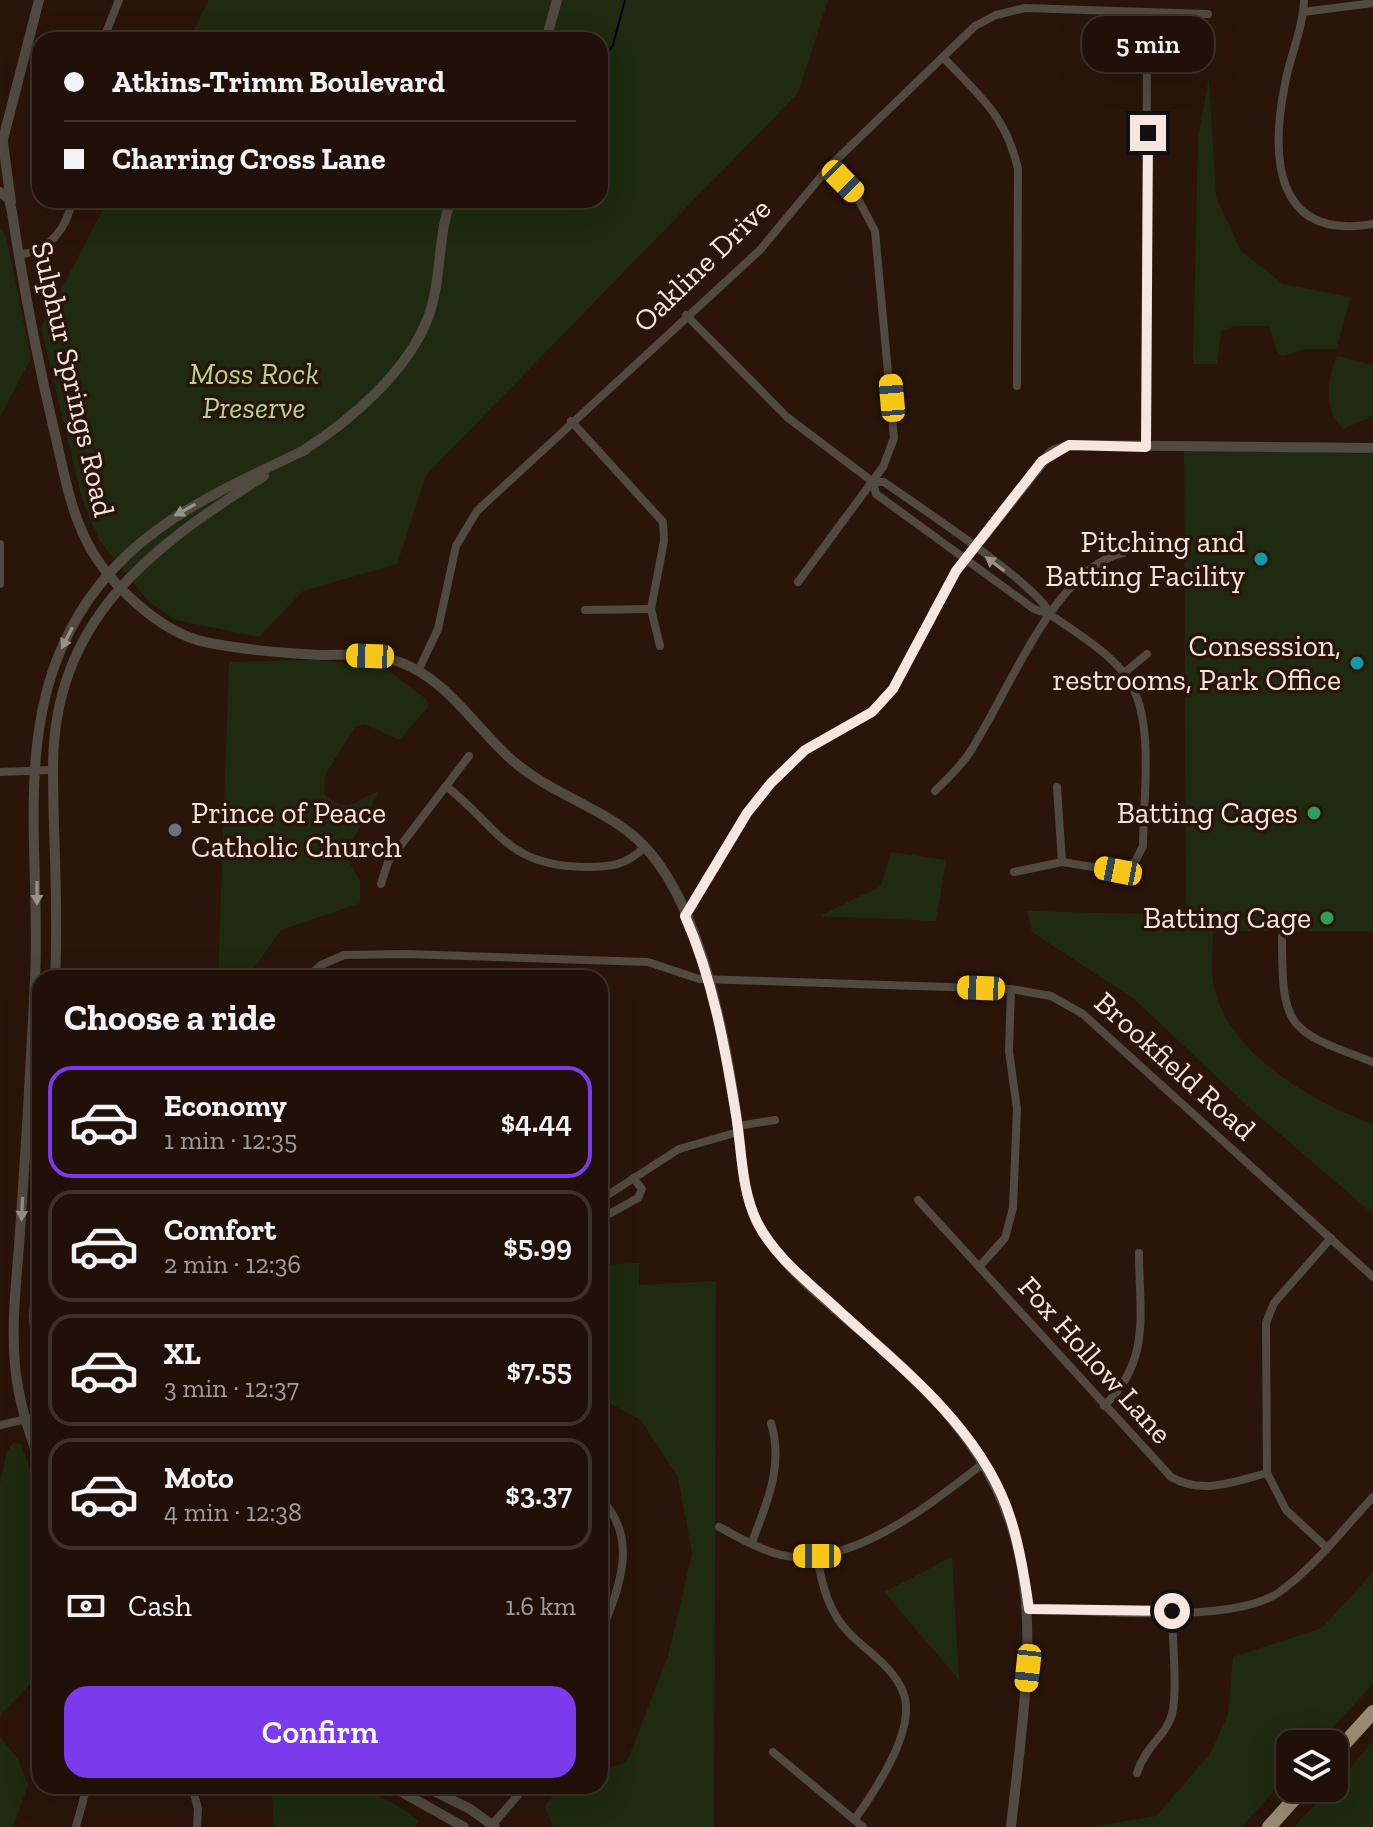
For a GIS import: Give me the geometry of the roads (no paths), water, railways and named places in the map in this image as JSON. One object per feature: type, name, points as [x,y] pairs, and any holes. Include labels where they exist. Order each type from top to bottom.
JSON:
[{"type":"highway","points":[[1348,1740],[1373,1712]]},
{"type":"highway","points":[[1269,1827],[1291,1802]]},
{"type":"street","points":[[12,212],[1,146],[39,0]]},
{"type":"street","points":[[106,32],[119,0]]},
{"type":"street","points":[[548,32],[557,0]]},
{"type":"street","points":[[1304,0],[1281,106],[1279,146],[1282,180],[1293,203],[1313,220],[1340,228],[1373,224]]},
{"type":"street","points":[[1303,12],[1373,3]]},
{"type":"street","name":"Oakline Drive","points":[[419,669],[438,629],[456,546],[469,522],[571,421],[772,238],[829,167],[975,26],[996,15],[1025,8],[1208,14]]},
{"type":"street","points":[[1146,447],[1147,12]]},
{"type":"street","points":[[943,57],[998,116],[1011,139],[1018,169],[1017,386]]},
{"type":"street","points":[[798,582],[889,457],[895,428],[878,249],[870,217],[856,195],[829,167]]},
{"type":"street","name":"Sulphur Springs Road","points":[[0,192],[9,199],[12,212],[69,496],[90,548],[120,586],[170,627],[205,642],[280,653],[387,657],[419,669],[454,699],[515,763],[564,797],[618,825],[645,847],[685,916],[711,980],[750,1204],[769,1241],[801,1275],[934,1398],[984,1463],[1011,1517],[1029,1609],[1028,1668],[1011,1827]]},
{"type":"street","points":[[19,255],[37,251],[51,242],[67,220],[70,208]]},
{"type":"street","points":[[56,970],[58,934],[52,770],[59,707],[72,664],[85,637],[120,586],[168,539],[305,450],[371,396],[417,340],[429,315],[442,231],[449,208]]},
{"type":"street","points":[[686,315],[787,417],[873,482],[884,482],[1044,600],[1051,615]]},
{"type":"street","points":[[571,421],[663,522],[664,541],[651,609],[660,646]]},
{"type":"street","points":[[685,916],[747,813],[771,783],[805,750],[872,712],[893,689],[964,559],[1051,452],[1069,445],[1373,448]]},
{"type":"street","points":[[36,970],[36,771],[49,682],[63,644],[109,573],[135,544],[177,514],[305,450]]},
{"type":"street","points":[[873,482],[876,494],[1034,609],[1051,615],[1124,673],[1137,699],[1144,728],[1143,846],[1135,862],[1118,871],[1062,862],[1014,872]]},
{"type":"street","points":[[916,523],[925,512]]},
{"type":"street","points":[[0,544],[0,584]]},
{"type":"street","points":[[935,791],[967,757],[1051,615],[1081,576],[1109,556],[1123,553]]},
{"type":"street","points":[[1009,590],[1016,580]]},
{"type":"street","points":[[585,610],[651,609]]},
{"type":"street","points":[[1124,673],[1147,654]]},
{"type":"street","points":[[381,884],[388,862],[469,756]]},
{"type":"street","points":[[0,772],[52,770]]},
{"type":"street","points":[[446,786],[508,846],[538,862],[609,867],[626,864],[645,847]]},
{"type":"street","points":[[1057,787],[1062,862]]},
{"type":"street","points":[[1282,936],[1282,996],[1297,1025],[1319,1042],[1373,1062]]},
{"type":"street","name":"Brookfield Road","points":[[316,970],[344,955],[405,954],[648,962],[676,975],[711,980],[1011,989],[1051,996],[1083,1014],[1373,1277]]},
{"type":"street","points":[[979,1267],[1005,1238],[1013,1208],[1017,1109],[1009,1051],[1011,989]]},
{"type":"street","points":[[32,1033],[13,1326],[24,1418],[32,1441]]},
{"type":"street","points":[[608,1195],[679,1149],[775,1120]]},
{"type":"street","points":[[608,1215],[638,1198],[642,1189],[633,1178]]},
{"type":"street","name":"Fox Hollow Lane","points":[[918,1200],[1161,1468],[1179,1481],[1211,1487],[1267,1473]]},
{"type":"street","points":[[1326,1547],[1286,1510],[1267,1473],[1266,1323],[1274,1303],[1331,1238]]},
{"type":"street","points":[[1104,1406],[1120,1391],[1136,1363],[1139,1253]]},
{"type":"street","points":[[0,1425],[32,1417]]},
{"type":"street","points":[[752,1542],[773,1485],[778,1446],[771,1423]]},
{"type":"street","points":[[719,1527],[780,1555],[817,1556],[890,1530],[921,1512],[984,1463]]},
{"type":"street","points":[[1029,1609],[1233,1610],[1266,1599],[1291,1583],[1373,1497]]},
{"type":"street","points":[[608,1511],[620,1530],[624,1559],[608,1610]]},
{"type":"street","points":[[817,1556],[823,1590],[835,1615],[896,1679],[904,1693],[907,1710],[886,1771],[855,1819]]},
{"type":"street","points":[[1137,1773],[1143,1753],[1164,1730],[1173,1713],[1172,1611]]},
{"type":"street","points":[[773,1752],[863,1827]]},
{"type":"street","points":[[76,1827],[85,1794]]},
{"type":"street","points":[[194,1794],[198,1809],[197,1827]]},
{"type":"street","points":[[405,1794],[464,1827]]},
{"type":"street","points":[[438,1794],[494,1826],[520,1794]]},
{"type":"waterway","points":[[608,53],[625,0]]},
{"type":"place","name":"Pitching and Batting Facility","points":[[1261,559]]},
{"type":"place","name":"Consession, restrooms, Park Office","points":[[1357,663]]},
{"type":"place","name":"Batting Cages","points":[[1314,813]]},
{"type":"place","name":"Prince of Peace Catholic Church","points":[[175,830]]},
{"type":"place","name":"Batting Cage","points":[[1327,918]]},
{"type":"park label","name":"Moss Rock Preserve","points":[[254,391]]}]
